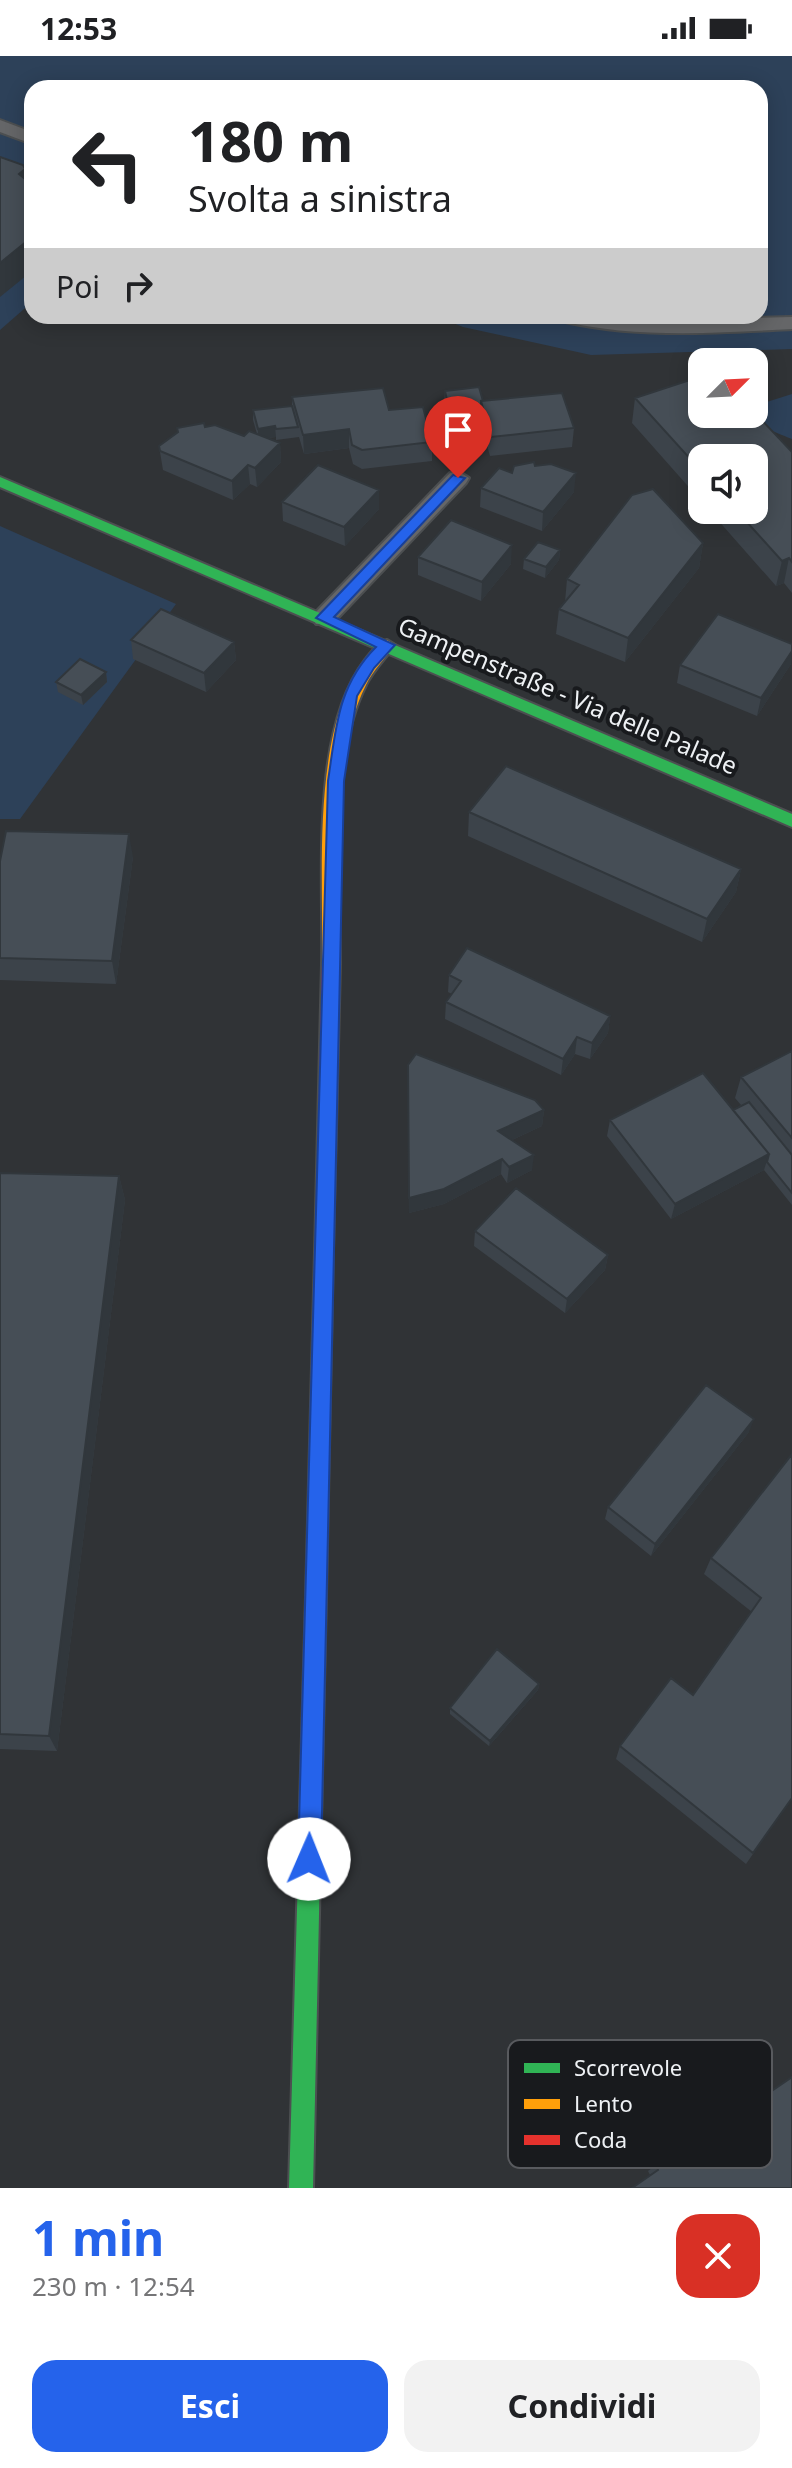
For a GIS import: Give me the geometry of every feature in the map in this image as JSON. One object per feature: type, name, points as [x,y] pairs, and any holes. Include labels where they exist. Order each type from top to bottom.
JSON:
[{"type":"street","name":"Gampenstraße - Via delle Palade","points":[[0,482],[324,618],[792,821]]},
{"type":"street","points":[[301,2188],[336,781],[349,696],[368,664],[387,645]]},
{"type":"lane","points":[[0,126],[24,135]]},
{"type":"lane","points":[[630,324],[728,327],[792,323]]},
{"type":"lane","points":[[324,618],[458,478]]},
{"type":"shaded area","points":[[0,56],[792,56],[792,349],[688,348],[688,352],[591,355],[456,324],[768,324],[768,80],[24,80],[24,309],[0,330]]},
{"type":"shaded area","points":[[792,394],[792,439],[768,428],[768,402]]},
{"type":"shaded area","points":[[0,526],[176,604],[20,819],[0,819]]},
{"type":"building","points":[[0,157],[24,167],[19,174],[24,178],[24,244],[0,263]]},
{"type":"building","points":[[688,381],[688,428],[768,427],[792,452],[792,562],[789,558],[782,561],[749,524],[768,524],[768,444],[688,444],[688,457],[635,398]]},
{"type":"building","points":[[479,387],[483,401],[481,406],[449,409],[445,391]]},
{"type":"building","points":[[383,388],[389,410],[423,407],[432,442],[362,450],[352,445],[349,429],[303,435],[292,397]]},
{"type":"building","points":[[562,393],[574,428],[491,437],[481,401]]},
{"type":"building","points":[[292,406],[298,427],[258,429],[253,410]]},
{"type":"building","points":[[204,423],[205,427],[215,425],[244,436],[249,431],[280,443],[255,468],[248,465],[232,481],[160,451],[159,446],[178,432],[177,428]]},
{"type":"building","points":[[534,462],[535,466],[551,464],[576,473],[543,512],[481,488],[499,468],[512,473],[514,466]]},
{"type":"building","points":[[318,465],[379,490],[344,527],[282,502]]},
{"type":"building","points":[[653,489],[703,543],[628,638],[559,609],[579,585],[567,579],[632,495]]},
{"type":"building","points":[[451,520],[512,545],[482,582],[418,557]]},
{"type":"building","points":[[538,542],[560,550],[546,567],[524,559]]},
{"type":"building","points":[[161,609],[234,642],[204,673],[131,640]]},
{"type":"building","points":[[718,614],[792,644],[792,651],[761,698],[680,665]]},
{"type":"building","points":[[80,659],[106,672],[81,695],[56,682]]},
{"type":"building","points":[[506,766],[741,869],[707,919],[469,812]]},
{"type":"building","points":[[6,831],[129,834],[112,961],[0,958],[0,861]]},
{"type":"building","points":[[467,948],[610,1016],[592,1043],[577,1037],[563,1059],[446,1002],[461,981],[449,975]]},
{"type":"building","points":[[792,1051],[792,1138],[741,1077]]},
{"type":"building","points":[[416,1054],[535,1100],[544,1110],[498,1131],[534,1155],[509,1167],[502,1159],[444,1189],[409,1198],[408,1065]]},
{"type":"building","points":[[703,1073],[769,1154],[675,1204],[610,1120]]},
{"type":"building","points":[[749,1102],[792,1155],[792,1193],[767,1162],[769,1154],[733,1110]]},
{"type":"building","points":[[0,1173],[119,1176],[49,1736],[0,1734]]},
{"type":"building","points":[[516,1188],[608,1255],[567,1299],[475,1231]]},
{"type":"building","points":[[706,1385],[754,1419],[655,1544],[608,1507]]},
{"type":"building","points":[[792,1454],[792,1798],[753,1853],[620,1746],[671,1678],[693,1695],[761,1598],[711,1558]]},
{"type":"building","points":[[497,1649],[539,1684],[490,1741],[450,1708]]},
{"type":"building","points":[[792,2077],[792,2188],[632,2188],[657,2168],[772,2168],[772,2091]]},
{"type":"traffic: fast","points":[[0,482],[792,821]]},
{"type":"traffic: fast","points":[[301,2188],[316,1596]]},
{"type":"traffic: slow","points":[[331,964],[332,828],[338,758],[344,725],[356,689],[367,669],[387,645]]},
{"type":"traffic: slow","points":[[316,1596],[324,1252]]},
{"type":"traffic: jam","points":[[324,1252],[331,964]]},
{"type":"route","points":[[309,1859],[336,781],[349,696],[368,664],[387,645],[324,618],[458,478]]}]
